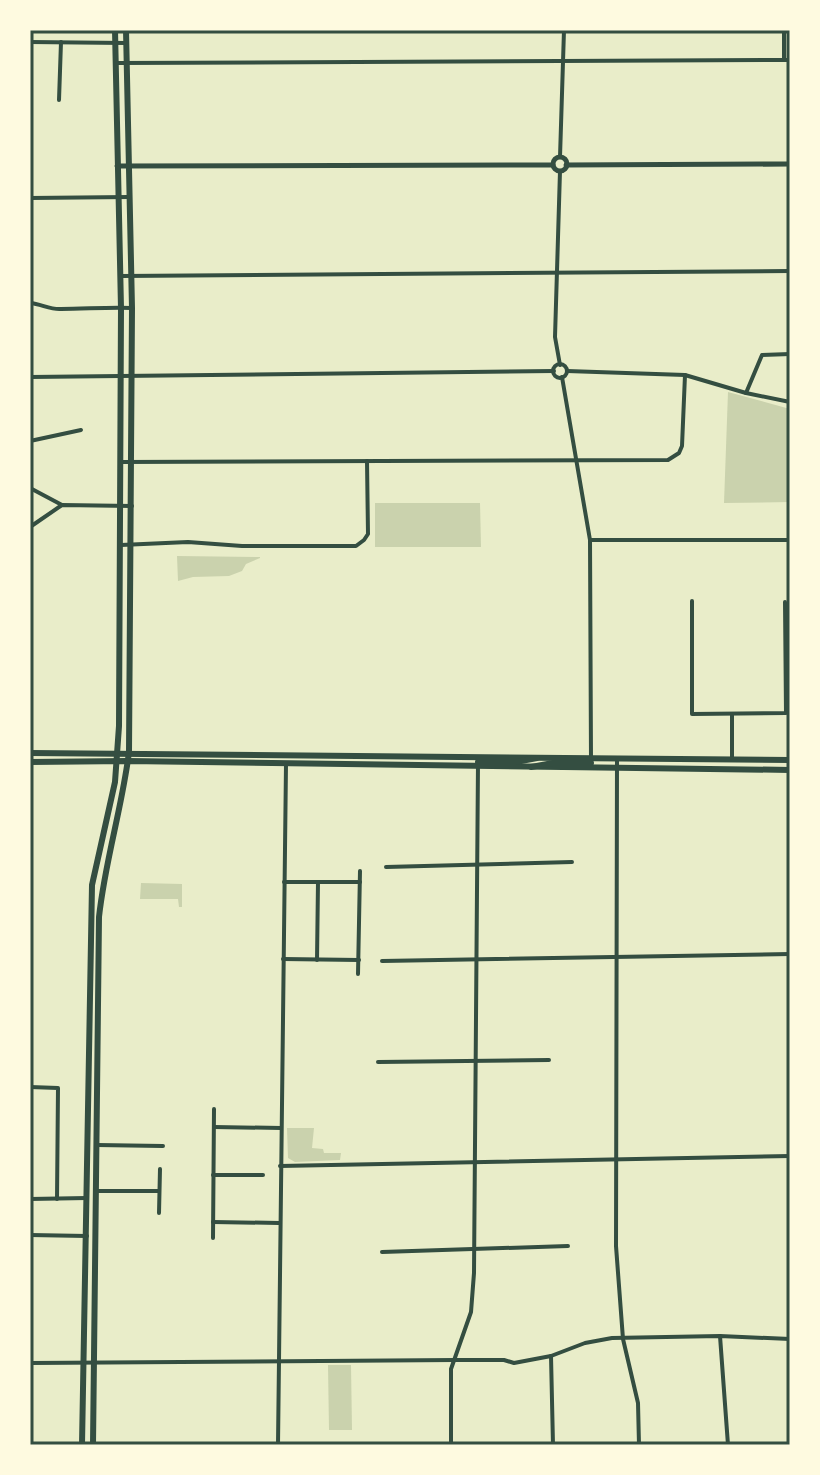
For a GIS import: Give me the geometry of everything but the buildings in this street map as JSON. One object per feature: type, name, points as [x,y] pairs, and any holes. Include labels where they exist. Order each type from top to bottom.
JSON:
[{"type":"main road","points":[[82,1445],[92,885],[118,756],[121,276],[115,30]]},
{"type":"main road","points":[[93,1445],[99,917],[102,886],[129,752],[132,308],[126,30]]},
{"type":"main road","points":[[30,762],[118,756],[129,752],[478,762],[531,767],[617,759],[790,760]]},
{"type":"main road","points":[[30,753],[118,756],[128,761],[286,764],[516,762],[537,758],[591,763],[617,769],[790,770]]},
{"type":"main road","points":[[98,853],[108,856]]},
{"type":"main road","points":[[92,885],[102,886]]},
{"type":"main road","points":[[89,1008],[99,1009]]},
{"type":"main road","points":[[87,1128],[97,1128]]},
{"type":"main road","points":[[86,1250],[96,1250]]},
{"type":"street","points":[[560,157],[564,30]]},
{"type":"street","points":[[116,63],[787,60],[784,30]]},
{"type":"street","points":[[30,42],[126,43]]},
{"type":"street","points":[[59,100],[61,42]]},
{"type":"street","points":[[553,165],[555,159],[560,157]]},
{"type":"street","points":[[560,157],[566,165]]},
{"type":"street","points":[[560,365],[555,337],[556,273],[560,171],[566,165],[790,164]]},
{"type":"street","points":[[117,166],[553,165]]},
{"type":"street","points":[[553,165],[560,171]]},
{"type":"street","points":[[30,198],[129,197]]},
{"type":"street","points":[[121,276],[790,271]]},
{"type":"street","points":[[30,303],[47,305],[56,310],[73,307],[132,308]]},
{"type":"street","points":[[746,393],[762,355],[790,354]]},
{"type":"street","points":[[30,377],[554,371],[560,365]]},
{"type":"street","points":[[560,365],[567,371]]},
{"type":"street","points":[[554,371],[557,377],[562,377]]},
{"type":"street","points":[[567,371],[685,375],[790,402]]},
{"type":"street","points":[[567,371],[562,377],[590,540],[591,763]]},
{"type":"street","points":[[121,462],[659,461],[674,458],[682,446],[685,375]]},
{"type":"street","points":[[30,441],[81,430]]},
{"type":"street","points":[[120,545],[356,546],[368,534],[367,461]]},
{"type":"street","points":[[30,488],[62,505],[132,506]]},
{"type":"street","points":[[30,527],[62,505]]},
{"type":"street","points":[[590,540],[790,540]]},
{"type":"street","points":[[692,601],[692,714],[786,713],[785,602]]},
{"type":"street","points":[[732,714],[732,770]]},
{"type":"street","points":[[617,759],[616,1246],[623,1339],[638,1403],[639,1445]]},
{"type":"street","points":[[451,1445],[451,1369],[471,1312],[474,1249],[478,762]]},
{"type":"street","points":[[278,1445],[286,764]]},
{"type":"street","points":[[386,867],[572,862]]},
{"type":"street","points":[[358,974],[360,871]]},
{"type":"street","points":[[284,882],[360,882]]},
{"type":"street","points":[[317,960],[318,882]]},
{"type":"street","points":[[382,961],[790,954]]},
{"type":"street","points":[[283,959],[359,960]]},
{"type":"street","points":[[378,1062],[549,1060]]},
{"type":"street","points":[[30,1087],[58,1088],[57,1199]]},
{"type":"street","points":[[213,1238],[214,1109]]},
{"type":"street","points":[[214,1127],[281,1128]]},
{"type":"street","points":[[97,1145],[163,1146]]},
{"type":"street","points":[[280,1166],[790,1156]]},
{"type":"street","points":[[159,1213],[160,1169]]},
{"type":"street","points":[[213,1175],[263,1175]]},
{"type":"street","points":[[97,1191],[159,1191]]},
{"type":"street","points":[[30,1199],[87,1198]]},
{"type":"street","points":[[213,1222],[280,1223]]},
{"type":"street","points":[[30,1235],[87,1236]]},
{"type":"street","points":[[382,1252],[568,1246]]},
{"type":"street","points":[[720,1336],[728,1445]]},
{"type":"street","points":[[30,1363],[455,1360],[504,1360],[514,1363],[551,1356],[585,1343],[623,1339],[720,1336],[790,1339]]},
{"type":"street","points":[[551,1356],[553,1445]]},
{"type":"green space","points":[[728,392],[790,409],[790,502],[724,503]]},
{"type":"green space","points":[[375,503],[480,503],[481,547],[375,547]]},
{"type":"green space","points":[[177,556],[260,558],[229,576],[193,577],[178,581]]},
{"type":"green space","points":[[141,883],[182,884],[182,907],[179,907],[178,899],[140,899]]},
{"type":"green space","points":[[287,1128],[314,1128],[312,1148],[323,1149],[324,1153],[341,1153],[340,1160],[295,1162],[288,1158]]},
{"type":"green space","points":[[328,1365],[351,1365],[352,1430],[329,1430]]}]
